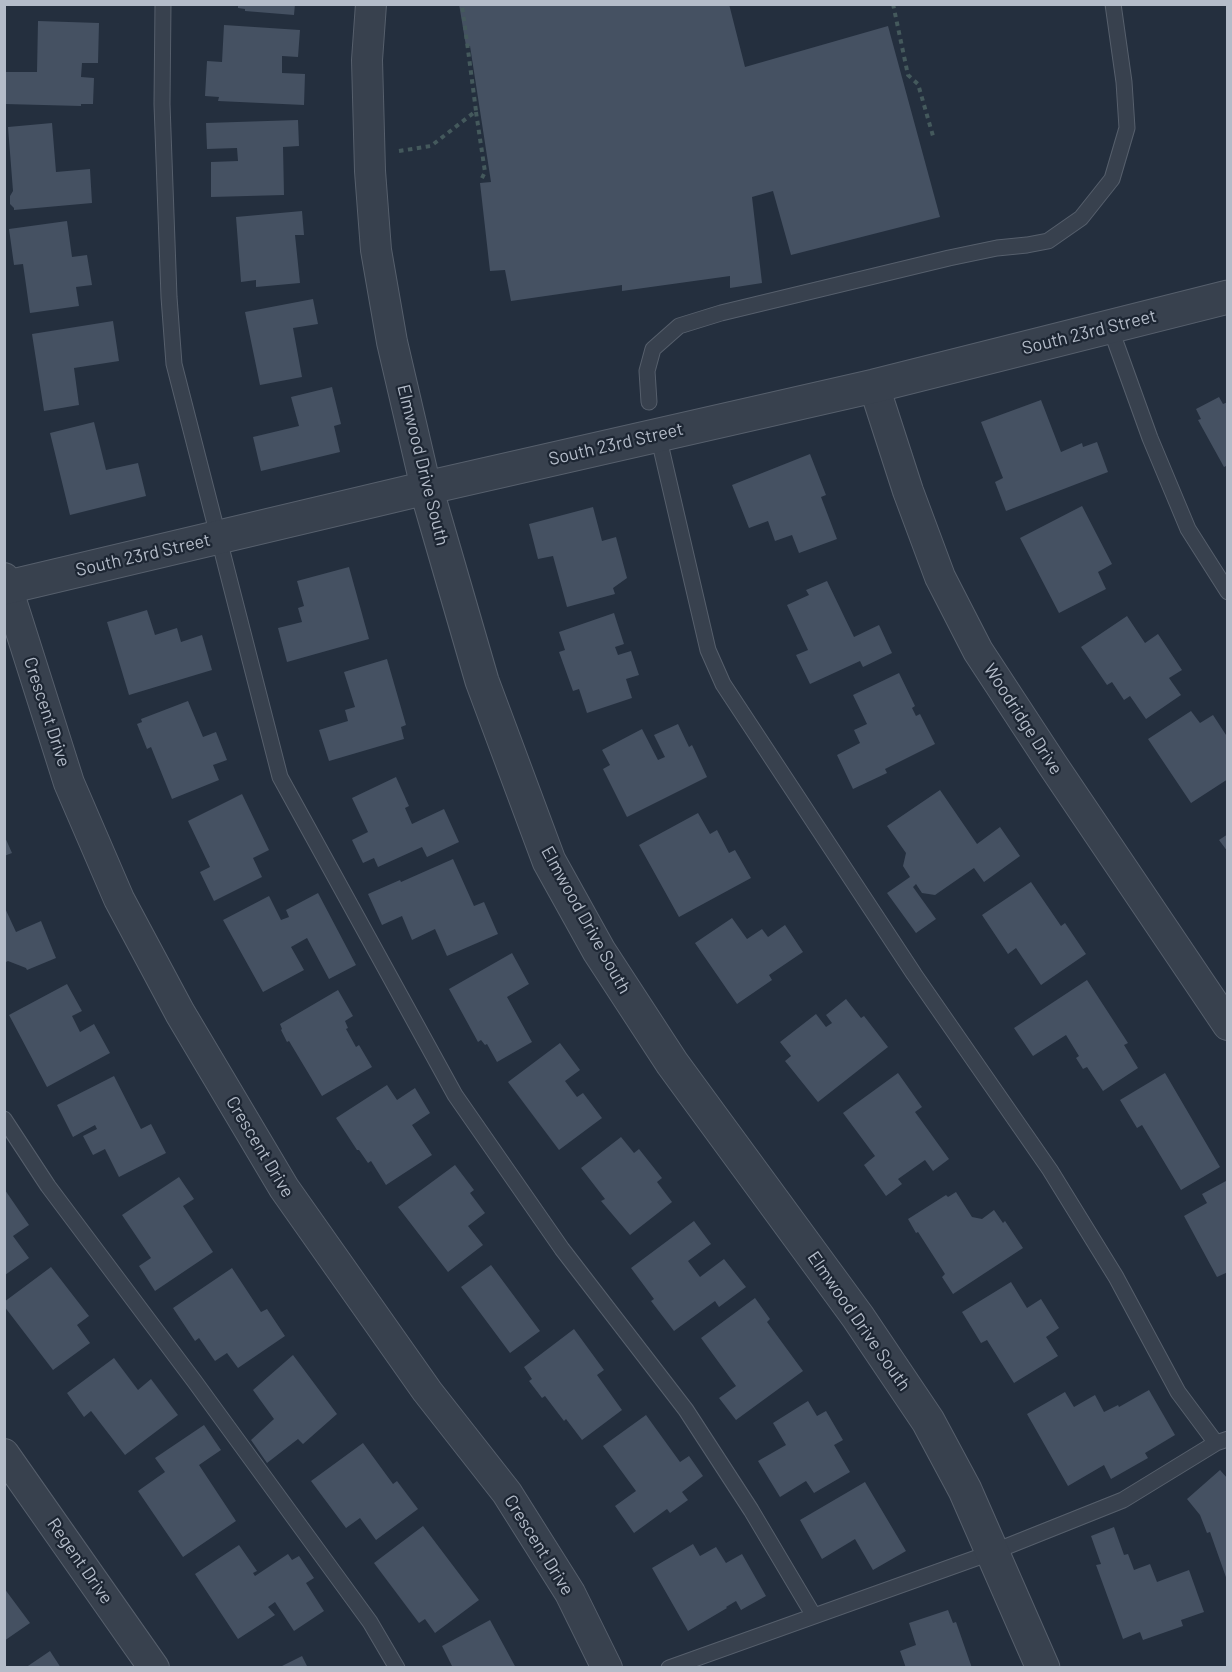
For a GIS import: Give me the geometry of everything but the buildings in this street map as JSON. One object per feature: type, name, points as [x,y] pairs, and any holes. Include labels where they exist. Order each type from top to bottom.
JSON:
[{"type":"street","name":"Elmwood Drive South","points":[[371,4],[367,60],[370,155],[376,250],[392,342],[426,488],[482,681],[549,861],[599,951],[672,1063],[858,1317],[928,1421],[965,1490],[1043,1668]]},
{"type":"street","name":"South 23rd Street","points":[[5,584],[874,386],[1227,297]]},
{"type":"street","name":"Woodridge Drive","points":[[874,386],[908,491],[940,577],[978,651],[1227,1025]]},
{"type":"street","name":"Crescent Drive","points":[[5,584],[69,783],[119,899],[180,1013],[284,1188],[427,1391],[507,1493],[570,1593],[607,1668]]},
{"type":"street","name":"Regent Drive","points":[[4,1454],[154,1668]]},
{"type":"lane","points":[[163,4],[162,104],[174,364],[280,777],[455,1095],[562,1249],[686,1410],[751,1510],[814,1616]]},
{"type":"lane","points":[[649,402],[647,372],[653,349],[679,326],[721,313],[949,258],[1048,241],[1081,218],[1112,179],[1127,128],[1124,82],[1113,4]]},
{"type":"lane","points":[[1110,327],[1150,438],[1188,529],[1227,592]]},
{"type":"lane","points":[[658,435],[708,650],[723,684],[914,974],[1050,1170],[1116,1277],[1178,1392],[1222,1441],[1123,1500],[993,1552],[669,1668]]},
{"type":"lane","points":[[4,1119],[48,1186],[202,1392],[369,1622],[398,1668]]},
{"type":"path","points":[[462,4],[485,172],[481,180]]},
{"type":"path","points":[[893,4],[908,75],[918,84],[933,136]]},
{"type":"path","points":[[370,155],[431,146],[476,111]]}]
